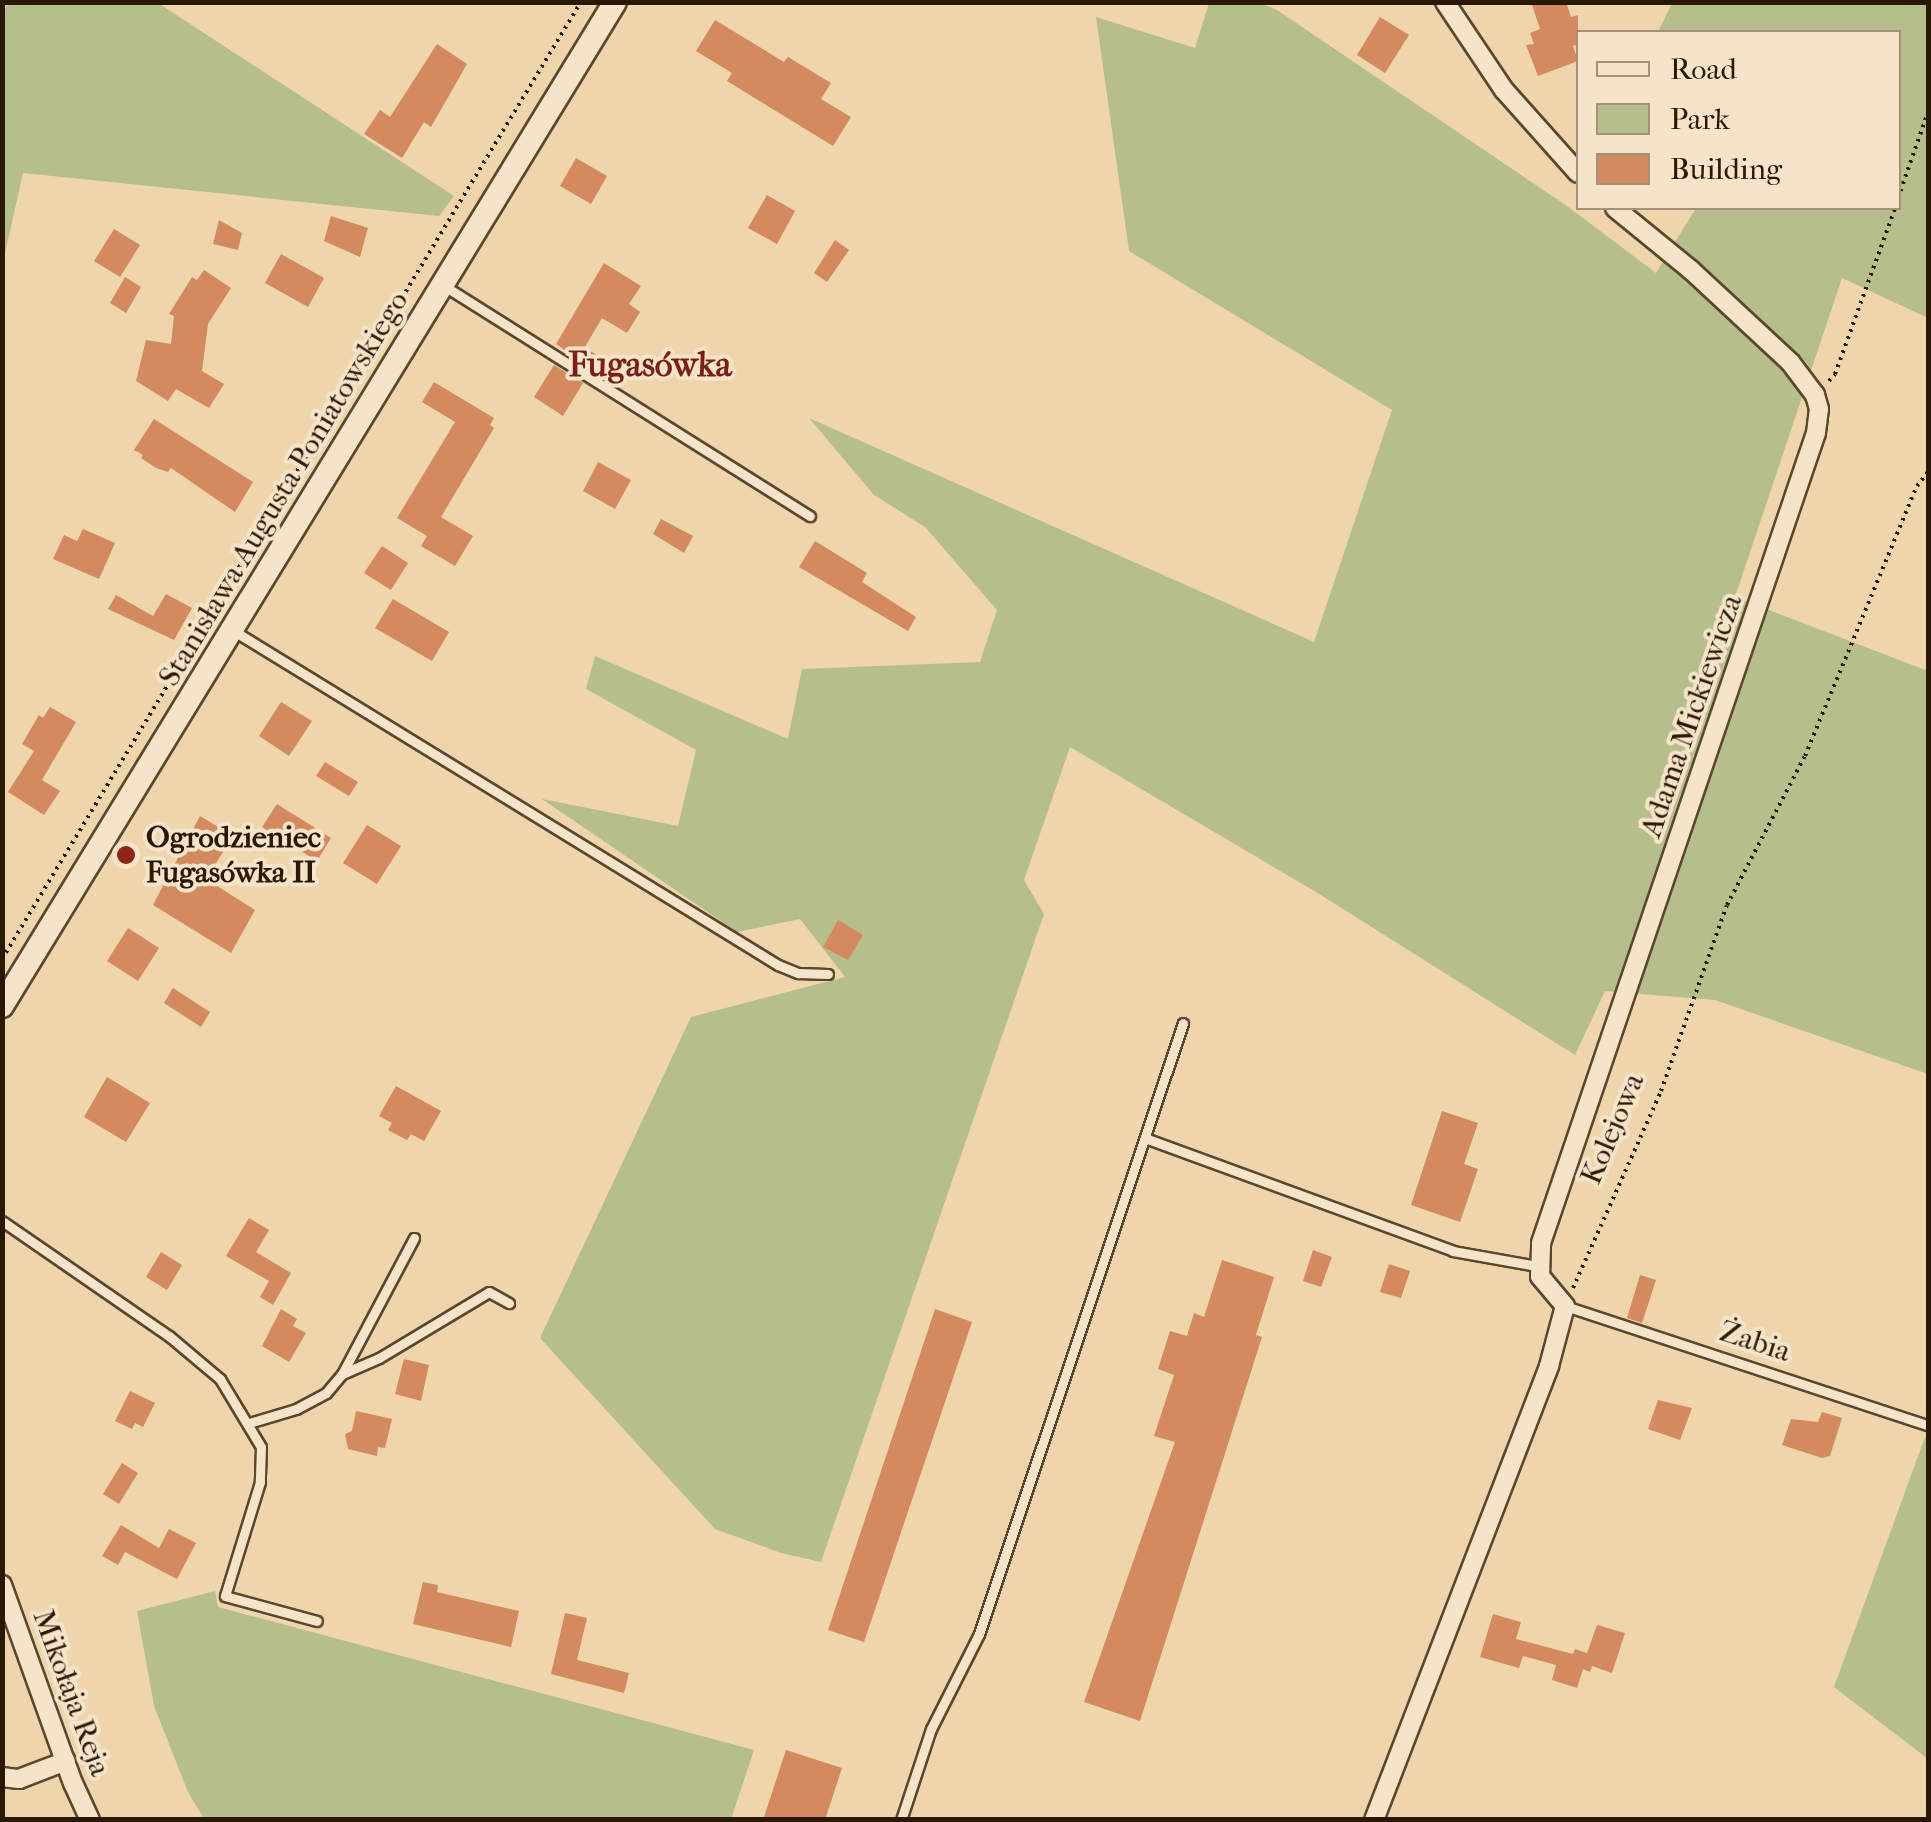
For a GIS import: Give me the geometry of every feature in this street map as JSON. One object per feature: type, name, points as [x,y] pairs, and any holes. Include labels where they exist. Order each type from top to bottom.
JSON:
[{"type":"main road","name":"Stanisława Augusta Poniatowskiego","points":[[2,1006],[615,2]]},
{"type":"street","points":[[1445,2],[1504,90],[1576,170]]},
{"type":"street","points":[[1617,210],[1691,270],[1790,362],[1815,395]]},
{"type":"street","name":"Adama Mickiewicza","points":[[1538,1266],[1540,1242],[1816,433],[1819,409],[1815,395]]},
{"type":"street","points":[[1374,1820],[1549,1366],[1565,1306],[1540,1276],[1538,1266]]},
{"type":"street","name":"Mikołaja Reja","points":[[2,1585],[90,1820]]},
{"type":"street","points":[[2,1777],[19,1779],[66,1761]]},
{"type":"lane","points":[[443,286],[810,516]]},
{"type":"lane","points":[[234,631],[778,964],[798,973],[828,974]]},
{"type":"lane","points":[[901,1820],[937,1715],[979,1634],[1184,1023]]},
{"type":"lane","points":[[1145,1138],[1453,1251],[1538,1266]]},
{"type":"lane","points":[[2,1221],[170,1336],[220,1380],[261,1447],[260,1482],[224,1596],[317,1621]]},
{"type":"lane","points":[[249,1422],[296,1409],[326,1393],[342,1374],[414,1238]]},
{"type":"lane","points":[[342,1374],[379,1358],[490,1292],[508,1303]]},
{"type":"lane","name":"Żabia","points":[[1565,1306],[1928,1425]]},
{"type":"path","points":[[2,960],[580,2]]},
{"type":"path","points":[[1901,189],[1928,112]]},
{"type":"path","points":[[1815,395],[1835,374],[1894,210]]},
{"type":"path","name":"Kolejowa","points":[[1565,1306],[1661,1091],[1727,905],[1805,756],[1918,486],[1928,472]]},
{"type":"green space","points":[[7,3],[158,3],[454,196],[439,216],[23,173],[3,262],[2,21]]},
{"type":"green space","points":[[1209,3],[1260,3],[1277,10],[1567,206],[1656,273],[1695,210],[1901,210],[1901,30],[1659,30],[1672,3],[1928,3],[1928,318],[1842,278],[1735,597],[1928,671],[1928,1074],[1715,1000],[1605,991],[1575,1055],[1316,892],[1070,747],[1024,880],[1044,914],[821,1562],[781,1553],[715,1529],[540,1338],[691,1017],[845,977],[800,919],[737,932],[542,799],[678,826],[696,750],[586,689],[595,656],[788,739],[802,669],[980,662],[997,610],[925,527],[874,495],[809,418],[1314,642],[1392,410],[1129,251],[1096,17],[1195,48]]},
{"type":"green space","points":[[1925,1437],[1928,1438],[1928,1759],[1834,1687]]},
{"type":"green space","points":[[215,1591],[218,1607],[754,1750],[731,1819],[204,1819],[188,1792],[154,1706],[137,1611]]},
{"type":"building","points":[[1531,2],[1566,2],[1571,17],[1578,15],[1573,46],[1576,62],[1538,76],[1526,45],[1534,44],[1530,33],[1540,29]]},
{"type":"building","points":[[1380,17],[1409,35],[1385,73],[1357,55]]},
{"type":"building","points":[[715,20],[784,62],[788,57],[831,83],[821,99],[851,117],[833,146],[727,81],[732,73],[696,51]]},
{"type":"building","points":[[437,44],[467,64],[431,127],[424,122],[402,158],[364,134],[380,110],[390,117]]},
{"type":"building","points":[[576,158],[607,176],[591,204],[560,186]]},
{"type":"building","points":[[767,195],[795,211],[777,244],[748,228]]},
{"type":"building","points":[[331,216],[368,228],[360,257],[324,241]]},
{"type":"building","points":[[219,220],[242,233],[238,250],[213,244]]},
{"type":"building","points":[[114,229],[140,245],[120,277],[94,261]]},
{"type":"building","points":[[835,240],[849,250],[827,282],[814,273]]},
{"type":"building","points":[[281,254],[324,278],[308,307],[265,283]]},
{"type":"building","points":[[604,263],[641,286],[629,304],[640,312],[627,333],[602,318],[585,347],[599,357],[592,369],[556,344]]},
{"type":"building","points":[[204,270],[231,288],[208,324],[202,371],[224,384],[209,408],[176,389],[168,401],[136,381],[146,340],[171,344],[174,316],[169,314],[192,277],[197,280]]},
{"type":"building","points":[[125,277],[141,287],[126,313],[110,303]]},
{"type":"building","points":[[554,365],[583,383],[563,416],[534,397]]},
{"type":"building","points":[[434,382],[494,418],[490,425],[494,428],[441,517],[473,536],[455,566],[421,546],[427,536],[397,518],[455,422],[422,402]]},
{"type":"building","points":[[154,419],[253,482],[235,512],[171,468],[168,472],[156,468],[134,450]]},
{"type":"building","points":[[598,462],[631,480],[615,509],[583,491]]},
{"type":"building","points":[[661,519],[693,536],[684,553],[653,534]]},
{"type":"building","points":[[83,529],[115,543],[99,579],[53,559],[64,535],[77,541]]},
{"type":"building","points":[[815,541],[867,573],[862,582],[916,617],[908,631],[799,567]]},
{"type":"building","points":[[382,546],[408,563],[391,590],[364,573]]},
{"type":"building","points":[[166,594],[192,608],[174,640],[108,609],[116,595],[153,616]]},
{"type":"building","points":[[393,599],[449,632],[432,661],[375,628]]},
{"type":"building","points":[[281,702],[312,721],[289,756],[259,736]]},
{"type":"building","points":[[50,707],[76,722],[42,780],[60,791],[44,815],[8,792],[34,751],[22,744],[39,715],[43,718]]},
{"type":"building","points":[[325,762],[358,782],[349,796],[316,776]]},
{"type":"building","points":[[277,804],[331,838],[317,861],[262,827]]},
{"type":"building","points":[[200,816],[233,836],[206,879],[255,910],[231,953],[153,905]]},
{"type":"building","points":[[367,825],[401,846],[377,884],[343,863]]},
{"type":"building","points":[[838,920],[863,935],[848,960],[823,947]]},
{"type":"building","points":[[128,928],[159,948],[138,981],[107,961]]},
{"type":"building","points":[[173,988],[210,1012],[201,1027],[164,1003]]},
{"type":"building","points":[[107,1077],[150,1103],[126,1142],[84,1117]]},
{"type":"building","points":[[396,1086],[441,1111],[424,1141],[411,1134],[407,1140],[388,1130],[392,1123],[379,1116]]},
{"type":"building","points":[[1442,1111],[1478,1123],[1464,1164],[1478,1169],[1460,1222],[1411,1205]]},
{"type":"building","points":[[249,1218],[269,1230],[256,1252],[291,1273],[273,1305],[260,1297],[269,1281],[226,1256]]},
{"type":"building","points":[[1313,1250],[1332,1257],[1321,1287],[1303,1281]]},
{"type":"building","points":[[161,1252],[182,1265],[167,1290],[146,1277]]},
{"type":"building","points":[[1222,1260],[1274,1277],[1256,1335],[1262,1337],[1140,1721],[1084,1702],[1175,1442],[1154,1436],[1174,1375],[1158,1369],[1170,1331],[1187,1336],[1194,1313],[1204,1317]]},
{"type":"building","points":[[1389,1264],[1410,1271],[1401,1298],[1380,1292]]},
{"type":"building","points":[[1640,1275],[1656,1280],[1642,1323],[1627,1318]]},
{"type":"building","points":[[281,1309],[297,1319],[293,1326],[306,1333],[289,1362],[262,1346]]},
{"type":"building","points":[[935,1309],[972,1322],[864,1642],[828,1630]]},
{"type":"building","points":[[404,1359],[429,1365],[421,1401],[395,1394]]},
{"type":"building","points":[[130,1391],[155,1403],[143,1427],[135,1423],[132,1429],[115,1421]]},
{"type":"building","points":[[1658,1400],[1692,1408],[1680,1440],[1648,1429]]},
{"type":"building","points":[[356,1411],[392,1419],[385,1448],[378,1447],[377,1456],[348,1449],[345,1434],[352,1431]]},
{"type":"building","points":[[1822,1412],[1842,1418],[1830,1456],[1822,1458],[1782,1445],[1791,1419],[1818,1422]]},
{"type":"building","points":[[122,1463],[138,1473],[119,1504],[103,1494]]},
{"type":"building","points":[[121,1525],[159,1548],[169,1529],[196,1543],[177,1579],[125,1552],[118,1565],[102,1556]]},
{"type":"building","points":[[423,1582],[438,1585],[437,1592],[519,1611],[511,1647],[413,1624]]},
{"type":"building","points":[[565,1613],[587,1618],[577,1660],[629,1673],[624,1693],[551,1674]]},
{"type":"building","points":[[1493,1614],[1521,1622],[1516,1639],[1573,1654],[1575,1649],[1587,1653],[1597,1625],[1625,1633],[1612,1673],[1592,1666],[1590,1672],[1583,1669],[1577,1688],[1552,1680],[1556,1665],[1523,1656],[1519,1668],[1480,1657]]},
{"type":"building","points":[[786,1750],[842,1768],[825,1820],[763,1820]]},
{"type":"place","name":"Ogrodzieniec Fugasówka II","points":[[126,855]]},
{"type":"district","name":"Fugasówka","points":[[650,365]]}]
